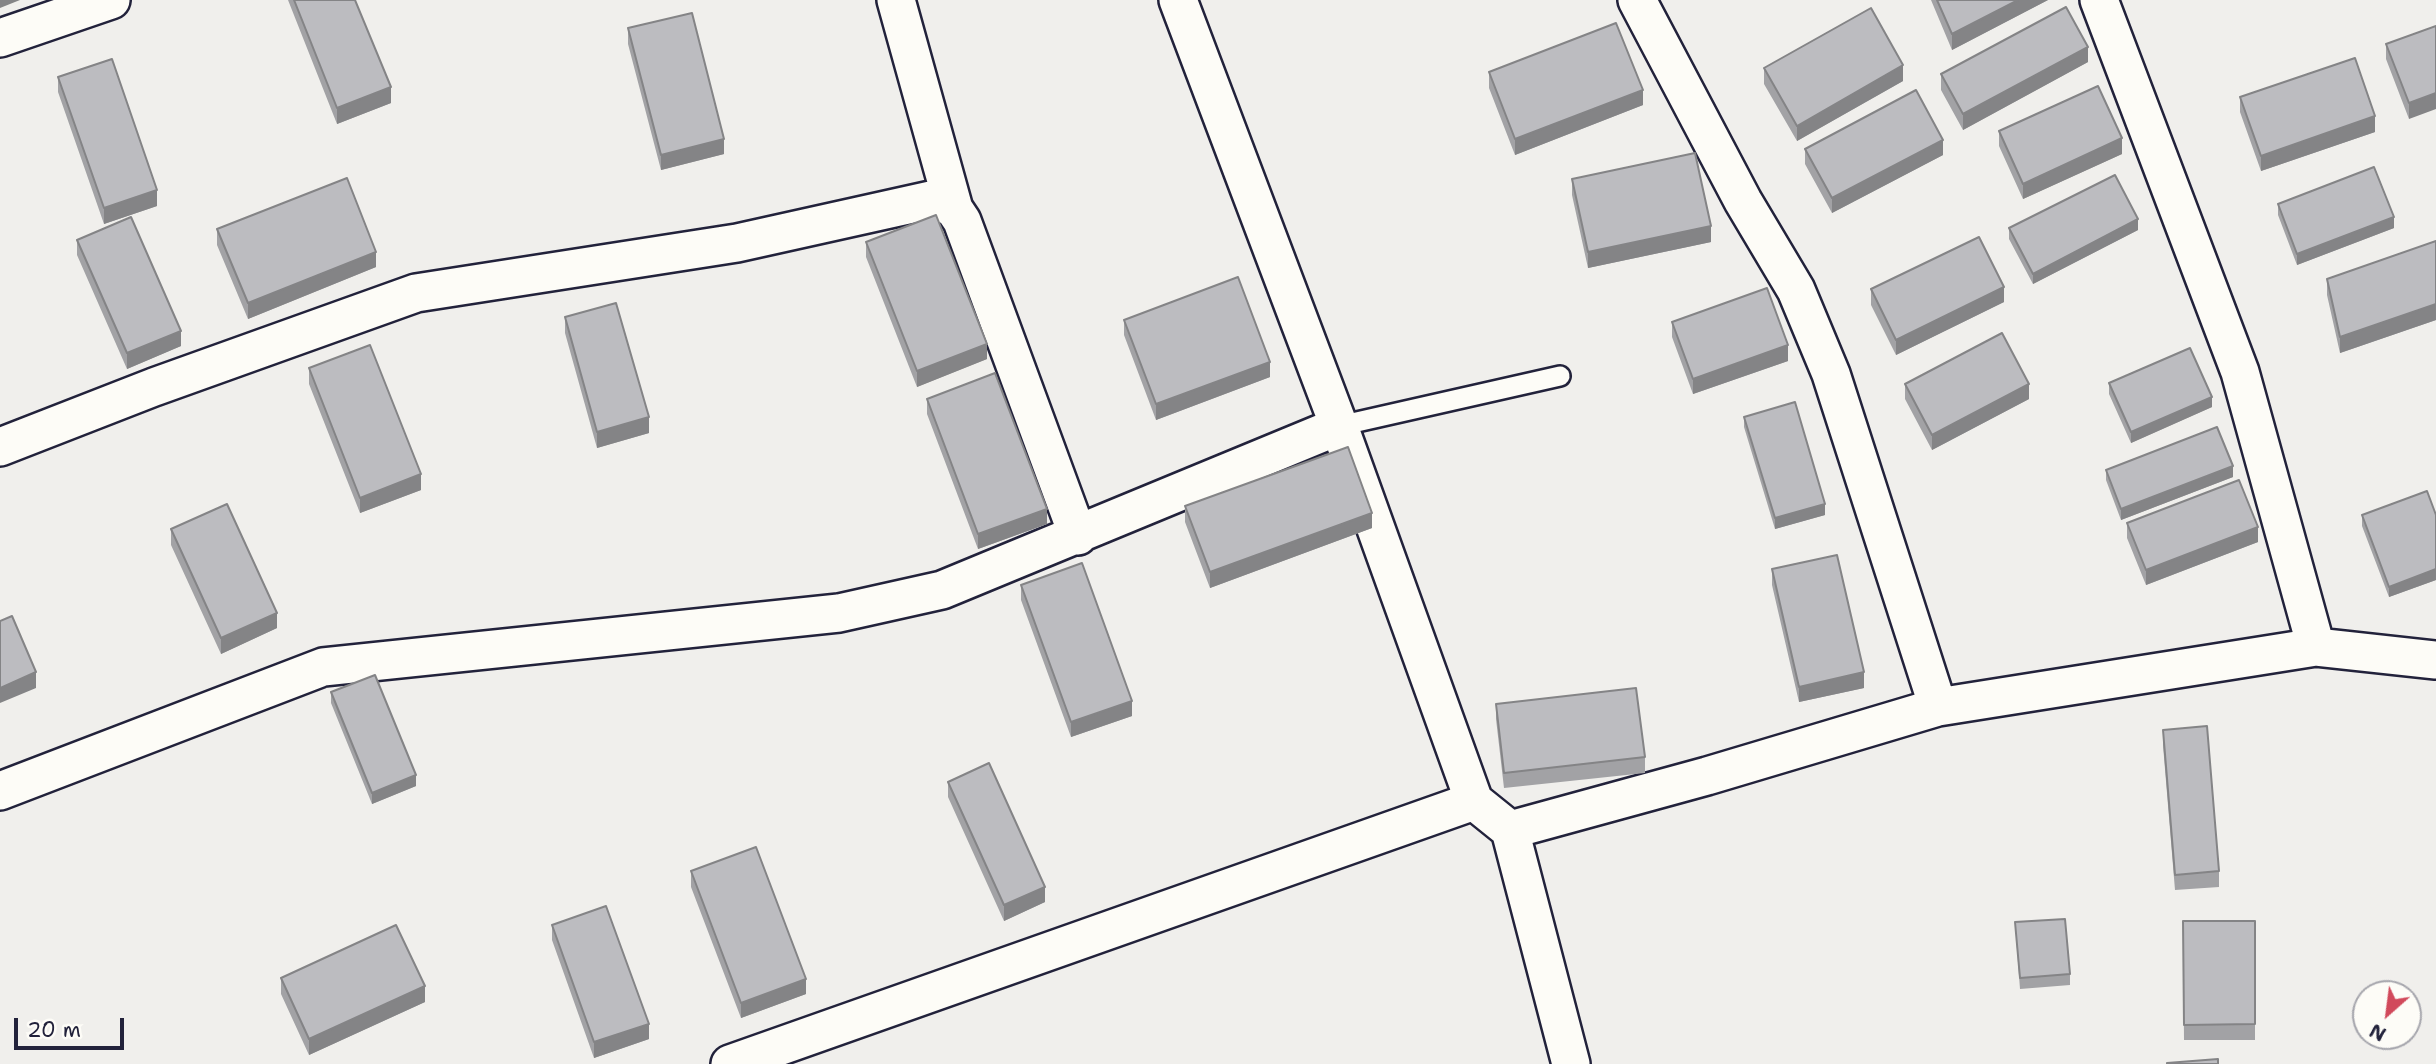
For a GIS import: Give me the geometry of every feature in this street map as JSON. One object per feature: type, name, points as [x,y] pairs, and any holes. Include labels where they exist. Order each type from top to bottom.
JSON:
[{"type":"street","points":[[0,38],[111,0]]},
{"type":"street","points":[[896,0],[954,209],[962,221],[1078,536]]},
{"type":"street","points":[[1178,0],[1339,426],[1475,801],[1510,831],[1571,1064]]},
{"type":"street","points":[[1637,0],[1743,201],[1796,290],[1830,374],[1938,707]]},
{"type":"street","points":[[2099,0],[2240,372],[2316,647]]},
{"type":"street","points":[[0,447],[154,387],[416,293],[737,243],[935,200],[954,209]]},
{"type":"street","points":[[0,791],[323,667],[839,612],[942,590],[1339,426]]},
{"type":"street","points":[[1510,831],[1938,707],[2316,647],[2436,660]]},
{"type":"street","points":[[730,1064],[1475,801]]},
{"type":"lane","points":[[1339,426],[1560,376]]},
{"type":"building","points":[[294,0],[355,0],[391,87],[337,108]]},
{"type":"building","points":[[1937,0],[2018,0],[1952,34]]},
{"type":"building","points":[[2066,7],[2088,47],[1963,114],[1941,74]]},
{"type":"building","points":[[1871,8],[1903,65],[1797,126],[1764,68]]},
{"type":"building","points":[[692,13],[724,139],[661,155],[628,28]]},
{"type":"building","points":[[1616,23],[1643,90],[1515,139],[1489,72]]},
{"type":"building","points":[[2436,26],[2436,93],[2409,103],[2386,44]]},
{"type":"building","points":[[2355,58],[2375,116],[2261,156],[2240,97]]},
{"type":"building","points":[[112,59],[157,190],[104,208],[58,77]]},
{"type":"building","points":[[2098,86],[2122,138],[2023,184],[1999,131]]},
{"type":"building","points":[[1916,90],[1943,140],[1832,198],[1805,149]]},
{"type":"building","points":[[1695,153],[1711,226],[1588,252],[1572,179]]},
{"type":"building","points":[[2374,167],[2394,217],[2297,254],[2278,204]]},
{"type":"building","points":[[2115,175],[2138,219],[2033,274],[2009,228]]},
{"type":"building","points":[[347,178],[376,252],[248,303],[217,229]]},
{"type":"building","points":[[936,215],[987,344],[917,371],[866,242]]},
{"type":"building","points":[[131,217],[181,331],[127,353],[77,240]]},
{"type":"building","points":[[1979,237],[2004,287],[1896,340],[1871,289]]},
{"type":"building","points":[[2436,241],[2436,304],[2340,337],[2327,279]]},
{"type":"building","points":[[1238,277],[1270,362],[1156,404],[1124,320]]},
{"type":"building","points":[[1767,288],[1788,345],[1693,379],[1672,322]]},
{"type":"building","points":[[616,303],[649,417],[597,432],[565,317]]},
{"type":"building","points":[[2002,333],[2029,384],[1932,435],[1905,384]]},
{"type":"building","points":[[370,345],[421,474],[360,498],[309,368]]},
{"type":"building","points":[[2190,348],[2212,397],[2131,432],[2109,383]]},
{"type":"building","points":[[995,373],[1047,509],[978,534],[927,399]]},
{"type":"building","points":[[1795,402],[1825,504],[1775,518],[1744,417]]},
{"type":"building","points":[[2217,427],[2233,466],[2121,509],[2106,470]]},
{"type":"building","points":[[1348,447],[1372,513],[1210,572],[1185,506]]},
{"type":"building","points":[[2239,480],[2258,527],[2146,570],[2127,523]]},
{"type":"building","points":[[2427,491],[2436,515],[2436,569],[2389,587],[2362,515]]},
{"type":"building","points":[[227,504],[277,613],[221,638],[171,529]]},
{"type":"building","points":[[1837,555],[1864,672],[1799,687],[1772,569]]},
{"type":"building","points":[[1082,563],[1132,701],[1071,722],[1021,585]]},
{"type":"building","points":[[12,616],[36,672],[0,688],[0,621]]},
{"type":"building","points":[[375,675],[416,775],[372,793],[331,692]]},
{"type":"building","points":[[1636,688],[1645,757],[1504,773],[1496,704]]},
{"type":"building","points":[[2207,726],[2219,871],[2175,875],[2163,730]]},
{"type":"building","points":[[989,763],[1045,887],[1004,905],[948,782]]},
{"type":"building","points":[[756,847],[806,979],[741,1003],[691,871]]},
{"type":"building","points":[[606,906],[649,1024],[594,1042],[552,925]]},
{"type":"building","points":[[2065,919],[2070,974],[2020,978],[2015,922]]},
{"type":"building","points":[[2183,921],[2255,921],[2255,1024],[2184,1025]]},
{"type":"building","points":[[396,925],[425,986],[309,1039],[281,978]]},
{"type":"building","points":[[2218,1059],[2218,1064],[2167,1064],[2167,1063]]}]
